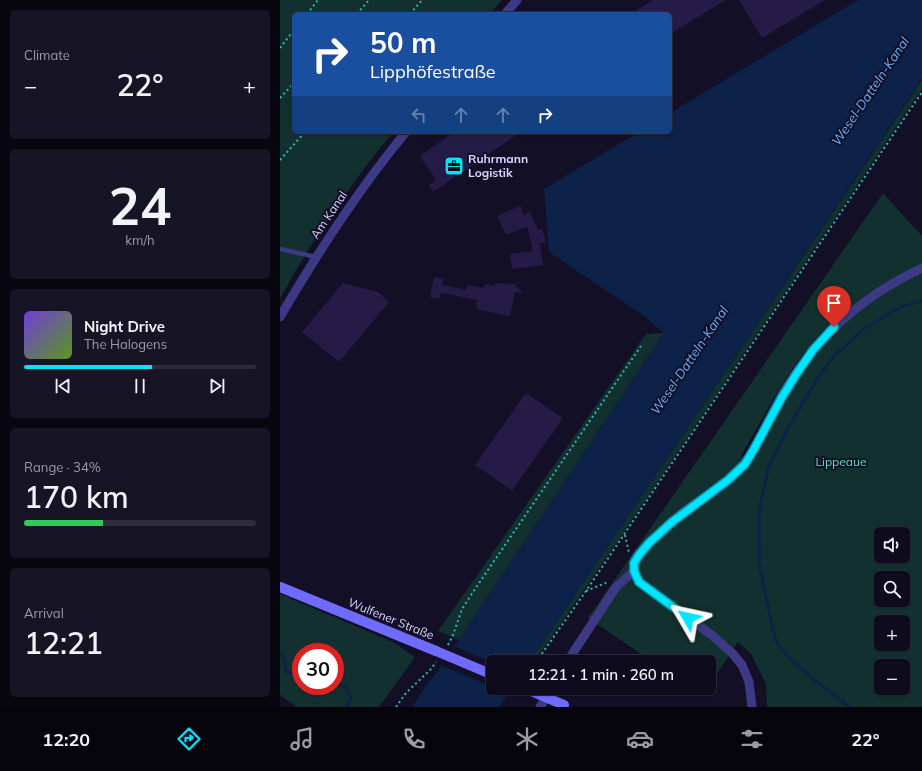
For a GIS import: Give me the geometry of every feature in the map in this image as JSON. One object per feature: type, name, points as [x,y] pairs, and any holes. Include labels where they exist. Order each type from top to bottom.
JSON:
[{"type":"main road","name":"Wulfener Straße","points":[[280,587],[437,654],[486,672]]},
{"type":"main road","points":[[541,695],[567,706]]},
{"type":"street","points":[[507,12],[517,0]]},
{"type":"street","name":"Am Kanal","points":[[280,317],[316,257],[361,189],[404,134]]},
{"type":"street","points":[[752,707],[748,682],[742,665],[732,653],[713,636],[639,582],[634,571],[634,563],[649,543],[684,512],[728,480],[745,464],[797,373],[813,350],[827,334],[842,319],[864,303],[922,268]]},
{"type":"street","points":[[572,655],[616,587],[634,571]]},
{"type":"street","points":[[540,707],[548,695]]},
{"type":"lane","points":[[280,249],[316,257]]},
{"type":"path","points":[[309,12],[318,0]]},
{"type":"path","points":[[359,12],[369,0]]},
{"type":"path","points":[[412,12],[422,0]]},
{"type":"path","points":[[280,48],[292,33]]},
{"type":"path","points":[[280,98],[292,85]]},
{"type":"path","points":[[541,655],[591,585],[922,92]]},
{"type":"path","points":[[280,160],[303,134]]},
{"type":"path","points":[[446,647],[453,635],[462,609],[641,346]]},
{"type":"path","points":[[396,707],[406,693],[431,669],[437,654]]},
{"type":"green space","points":[[280,0],[502,0],[492,12],[292,12],[292,134],[391,134],[362,171],[332,213],[280,299]]},
{"type":"green space","points":[[922,80],[922,89],[623,534],[544,648],[538,655],[534,655]]},
{"type":"green space","name":"Lippeaue","points":[[883,193],[922,236],[922,264],[870,293],[845,311],[823,331],[811,344],[789,374],[741,456],[745,468],[771,418],[827,332],[922,267],[922,707],[767,707],[766,684],[751,654],[738,642],[716,675],[716,655],[643,655],[588,618]]},
{"type":"green space","points":[[664,333],[459,640],[438,631],[646,334]]},
{"type":"green space","points":[[280,594],[393,642],[415,657],[379,707],[297,707],[280,695]]},
{"type":"water","name":"Wesel-Datteln-Kanal","points":[[858,0],[922,0],[922,79],[535,655],[486,655],[486,695],[507,695],[499,707],[412,707],[438,671],[664,333],[644,316],[549,252],[544,189],[636,134],[672,134],[672,112]]},
{"type":"pier","points":[[453,646],[486,660],[486,684],[440,665]]},
{"type":"building","points":[[653,0],[726,0],[672,33],[672,12],[633,12]]},
{"type":"building","points":[[739,0],[825,0],[762,38]]},
{"type":"building","name":"Ruhrmann Logistik","points":[[451,134],[518,134],[433,192],[429,185],[436,180],[420,156]]},
{"type":"building","points":[[520,206],[524,215],[530,212],[538,230],[542,228],[546,242],[540,244],[543,265],[512,269],[510,254],[533,251],[527,227],[506,235],[497,216]]},
{"type":"building","points":[[434,277],[443,279],[442,285],[466,290],[467,285],[484,288],[485,284],[494,286],[495,283],[515,284],[523,294],[515,292],[510,316],[478,310],[476,307],[477,300],[441,293],[439,299],[430,297]]},
{"type":"building","points":[[343,283],[378,292],[389,302],[339,362],[302,332]]},
{"type":"building","points":[[526,393],[563,418],[512,491],[475,465]]},
{"type":"waterway","points":[[850,707],[788,657],[775,639],[759,563],[760,506],[769,466],[792,421],[817,379],[832,358],[865,328],[901,307],[922,301]]},
{"type":"waterway","points":[[280,653],[284,659],[286,672],[292,672]]},
{"type":"waterway","points":[[344,687],[348,691],[351,700],[346,707]]},
{"type":"place","name":"Ruhrmann Logistik","points":[[454,166]]},
{"type":"route","points":[[688,618],[639,582],[634,571],[634,563],[636,559],[649,543],[672,522],[728,480],[745,464],[797,373],[813,350],[834,327]]}]
